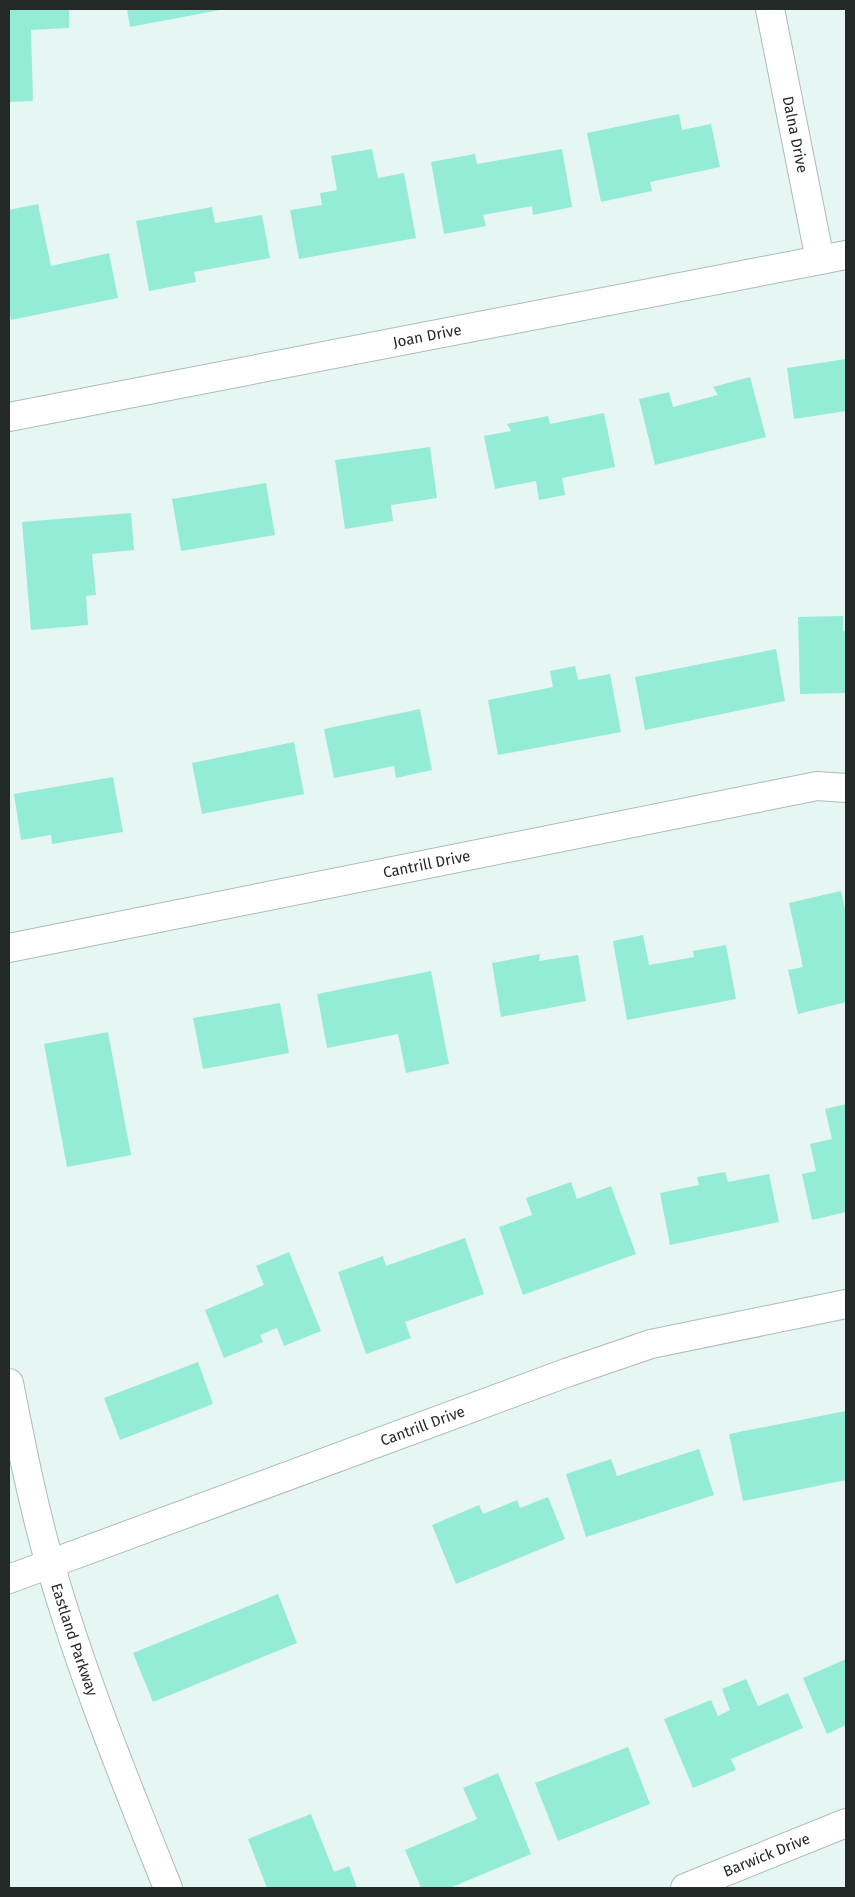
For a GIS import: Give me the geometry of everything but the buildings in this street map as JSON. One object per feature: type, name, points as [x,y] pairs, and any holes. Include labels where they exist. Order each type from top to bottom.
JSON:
[{"type":"street","name":"Dalna Drive","points":[[770,9],[833,258]]},
{"type":"street","name":"Joan Drive","points":[[9,417],[833,258]]},
{"type":"street","name":"Cantrill Drive","points":[[9,948],[817,786],[846,788]]},
{"type":"street","name":"Cantrill Drive","points":[[9,1579],[235,1494],[566,1373],[651,1344],[846,1304]]},
{"type":"street","name":"Eastland Parkway","points":[[9,1384],[27,1473],[50,1564],[98,1712],[168,1888]]},
{"type":"street","name":"Barwick Drive","points":[[685,1888],[846,1824]]}]
